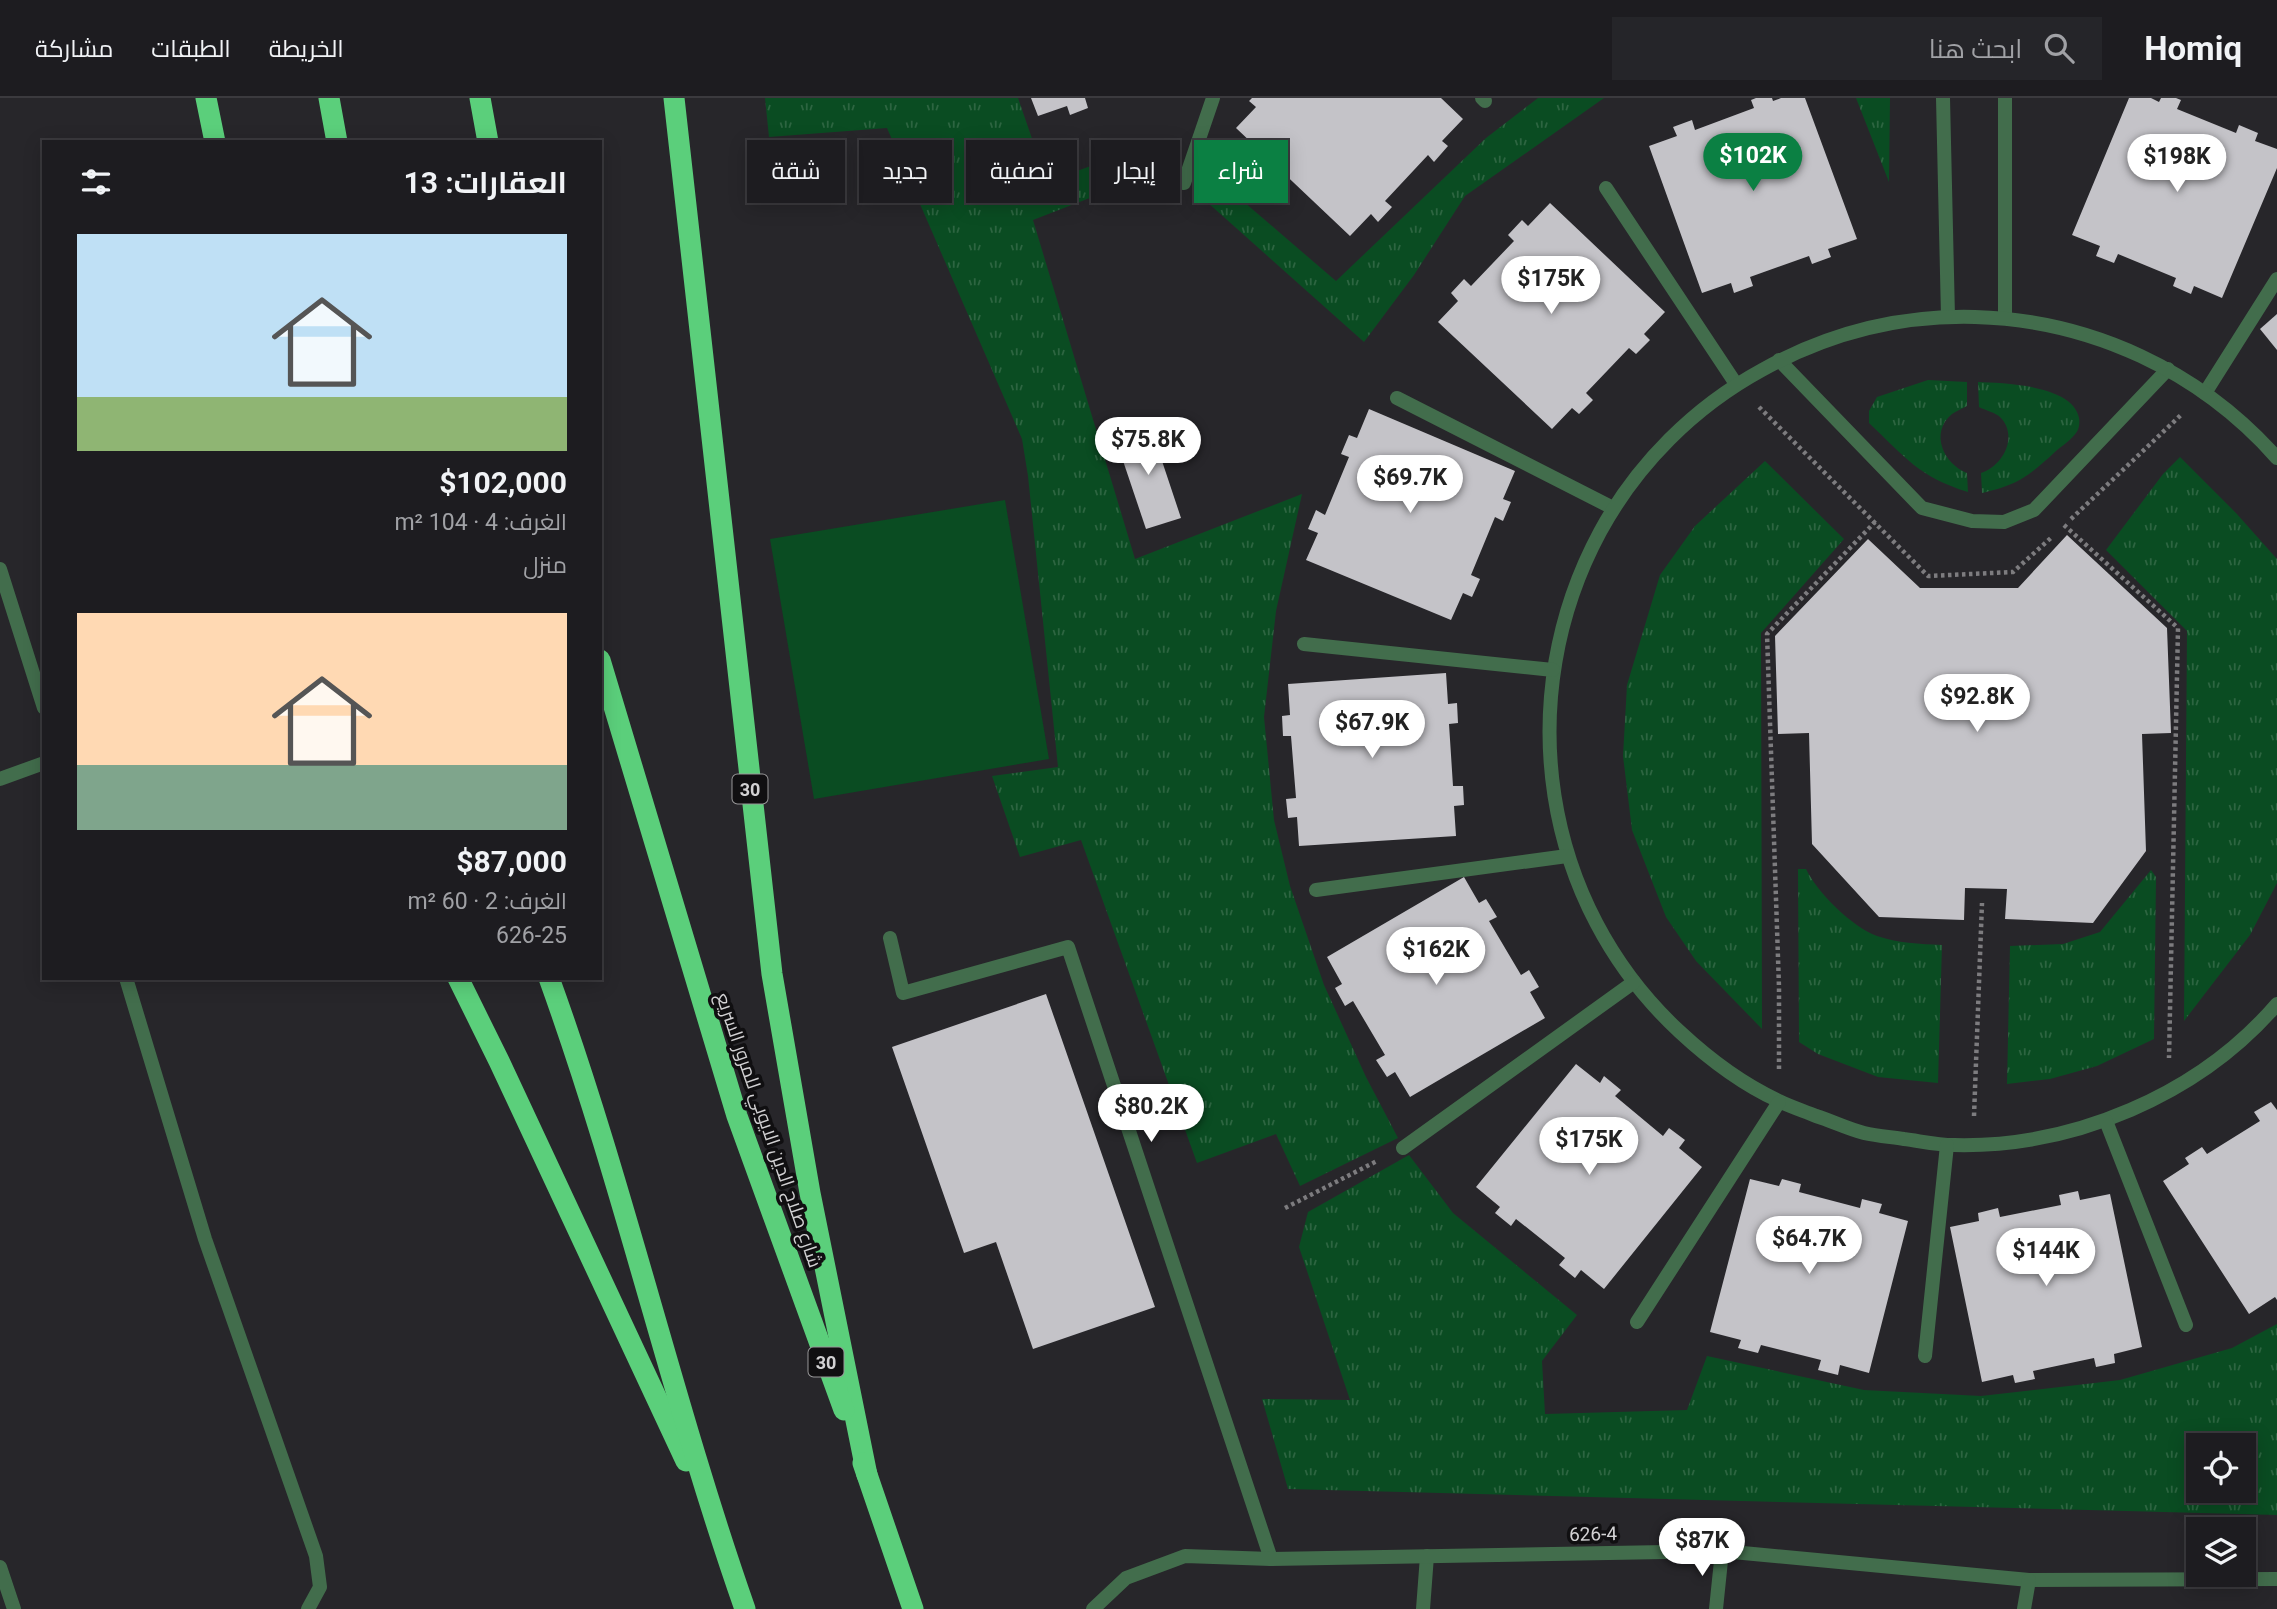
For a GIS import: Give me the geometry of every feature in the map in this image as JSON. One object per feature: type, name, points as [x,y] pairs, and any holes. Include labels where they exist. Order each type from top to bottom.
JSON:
[{"type":"highway","points":[[206,98],[215,140]]},
{"type":"highway","points":[[329,98],[337,140]]},
{"type":"highway","points":[[480,98],[488,140]]},
{"type":"highway","name":"30","points":[[674,98],[772,974],[810,1193],[867,1475]]},
{"type":"highway","name":"شارع صلاح الدين الايوبي للمرور السريع","points":[[602,667],[737,1116],[913,1609]]},
{"type":"highway","points":[[459,980],[715,1523]]},
{"type":"highway","points":[[550,980],[607,1151],[715,1523],[745,1609]]},
{"type":"street","points":[[1184,183],[1213,98]]},
{"type":"street","points":[[1943,98],[1948,317]]},
{"type":"street","points":[[2005,98],[2005,318]]},
{"type":"street","points":[[1606,188],[1736,384]]},
{"type":"street","points":[[2205,393],[2277,279]]},
{"type":"street","points":[[2275,1010],[2224,1055],[2169,1092],[2106,1121],[2041,1138],[1947,1145],[1861,1132],[1779,1102],[1738,1079],[1700,1050],[1665,1018],[1634,982],[1607,943],[1584,901],[1567,856],[1553,795],[1548,732],[1553,670],[1566,613],[1586,559],[1613,508],[1648,461],[1689,419],[1736,384],[1779,360],[1833,338],[1889,323],[1948,317],[2005,318],[2073,331],[2117,345],[2168,369],[2205,393],[2254,432],[2277,458]]},
{"type":"street","points":[[1779,360],[1922,508],[1972,521],[1994,522],[2004,522],[2034,510],[2168,369]]},
{"type":"street","points":[[1396,398],[1613,508]]},
{"type":"street","points":[[0,569],[42,702]]},
{"type":"street","points":[[1304,644],[1553,670]]},
{"type":"street","points":[[0,779],[42,765]]},
{"type":"street","points":[[1316,890],[1567,856]]},
{"type":"street","points":[[890,938],[903,993],[1068,947],[1271,1559]]},
{"type":"street","points":[[127,980],[205,1239],[316,1556],[320,1587],[308,1609]]},
{"type":"street","points":[[1403,1148],[1634,982]]},
{"type":"street","points":[[1637,1322],[1779,1102]]},
{"type":"street","points":[[2106,1121],[2186,1325]]},
{"type":"street","points":[[1925,1356],[1947,1145]]},
{"type":"street","points":[[1716,1609],[1722,1551]]},
{"type":"street","name":"626-4","points":[[1093,1609],[1126,1578],[1185,1556],[1271,1559],[1722,1551],[2029,1580],[2277,1579]]},
{"type":"street","points":[[1423,1609],[1427,1556]]},
{"type":"street","points":[[0,1567],[14,1609]]},
{"type":"street","points":[[2024,1609],[2029,1580]]},
{"type":"path","points":[[1779,1102],[1779,988],[1767,634],[1875,522]]},
{"type":"path","points":[[2064,525],[2178,628],[2169,1092]]},
{"type":"path","points":[[1973,1145],[1982,904]]},
{"type":"path","points":[[1285,1208],[1403,1148]]},
{"type":"green space","points":[[765,98],[1018,98],[1032,140],[966,140],[966,203],[1077,203],[1033,220],[1135,559],[1302,494],[1276,611],[1264,717],[1274,820],[1290,886],[1324,985],[1366,1077],[1398,1138],[1300,1186],[1276,1134],[1197,1163],[1081,840],[1020,857],[992,776],[1058,767],[1022,439],[920,203],[952,203],[952,140],[892,140],[887,128],[769,137]]},
{"type":"green space","points":[[1538,98],[1604,98],[1465,196],[1414,275],[1364,342],[1208,203],[1245,203],[1336,281],[1486,138]]},
{"type":"green space","points":[[1856,98],[1890,98],[1889,182]]},
{"type":"green space","points":[[1091,166],[1091,197],[1077,203],[1077,171]]},
{"type":"green space","points":[[1928,380],[1967,382],[1967,406],[1952,414],[1945,422],[1941,439],[1942,447],[1952,463],[1967,473],[1968,492],[1925,473],[1869,423],[1869,411],[1877,397]]},
{"type":"green space","points":[[1978,382],[2020,385],[2051,392],[2074,407],[2079,418],[2078,430],[2072,438],[2030,473],[2005,487],[1982,493],[1981,473],[2002,457],[2008,433],[2000,417],[1979,407]]},
{"type":"green space","points":[[2180,457],[2277,559],[2277,883],[2250,935],[2184,1021],[2187,631],[2106,550],[2163,474]]},
{"type":"green space","points":[[1765,461],[1844,539],[1761,633],[1762,1029],[1696,961],[1666,917],[1632,830],[1623,756],[1627,685],[1660,575],[1695,526]]},
{"type":"green space","points":[[1005,500],[1049,759],[814,799],[770,539]]},
{"type":"green space","points":[[1798,869],[1806,869],[1836,908],[1867,931],[1893,940],[1942,945],[1938,1083],[1878,1077],[1818,1054],[1799,1042]]},
{"type":"green space","points":[[2151,870],[2156,877],[2154,1039],[2097,1066],[2050,1079],[2007,1084],[2010,946],[2063,944],[2100,932]]},
{"type":"green space","points":[[1409,1155],[1453,1213],[1577,1315],[1542,1361],[1545,1414],[1687,1410],[1707,1356],[1864,1390],[1981,1396],[2120,1380],[2232,1348],[2277,1324],[2277,1515],[1288,1489],[1262,1399],[1350,1400],[1299,1247],[1308,1212]]},
{"type":"building","points":[[1031,98],[1085,98],[1088,108],[1070,115],[1067,106],[1038,116]]},
{"type":"building","points":[[1252,98],[1441,98],[1463,119],[1442,141],[1448,146],[1434,162],[1428,155],[1385,201],[1392,207],[1378,222],[1371,214],[1350,236],[1288,177],[1288,140],[1249,140],[1236,128],[1256,107],[1249,101]]},
{"type":"building","points":[[1772,98],[1773,101],[1781,98],[1805,98],[1857,239],[1828,249],[1831,257],[1812,264],[1809,256],[1750,277],[1753,286],[1734,293],[1731,283],[1702,293],[1649,146],[1677,136],[1673,127],[1692,120],[1695,130],[1754,108],[1751,100]]},
{"type":"building","points":[[2129,98],[2151,98],[2159,102],[2161,98],[2176,98],[2181,100],[2177,109],[2236,133],[2239,125],[2258,133],[2255,141],[2277,149],[2277,168],[2222,298],[2194,286],[2191,294],[2173,286],[2176,278],[2118,254],[2114,263],[2096,256],[2100,246],[2072,235]]},
{"type":"building","points":[[1550,203],[1665,312],[1644,334],[1650,340],[1636,354],[1629,348],[1586,393],[1593,400],[1579,414],[1572,408],[1552,429],[1438,322],[1458,301],[1451,293],[1464,279],[1471,286],[1514,241],[1508,235],[1522,220],[1528,226]]},
{"type":"building","points":[[2277,314],[2277,350],[2260,329]]},
{"type":"building","points":[[1369,409],[1515,471],[1503,499],[1511,502],[1503,521],[1495,517],[1471,575],[1480,579],[1472,597],[1463,593],[1451,620],[1306,560],[1318,533],[1308,529],[1316,510],[1325,515],[1349,457],[1341,454],[1349,435],[1357,438]]},
{"type":"building","points":[[1150,425],[1181,518],[1146,529],[1115,437]]},
{"type":"building","points":[[2067,535],[2167,628],[2171,733],[2142,734],[2146,851],[2093,923],[2005,919],[2007,889],[1965,888],[1964,920],[1879,917],[1812,844],[1809,733],[1778,734],[1775,636],[1868,539],[1920,588],[2018,588]]},
{"type":"building","points":[[1446,673],[1448,704],[1457,703],[1458,723],[1449,724],[1453,786],[1463,786],[1464,805],[1454,806],[1456,836],[1299,846],[1297,817],[1288,818],[1286,799],[1296,798],[1291,736],[1283,736],[1282,716],[1290,715],[1288,684]]},
{"type":"building","points":[[1464,877],[1479,903],[1486,899],[1497,917],[1489,921],[1521,975],[1529,970],[1539,987],[1530,992],[1545,1018],[1410,1097],[1395,1072],[1387,1077],[1376,1060],[1385,1055],[1353,1001],[1345,1006],[1335,988],[1342,984],[1327,957]]},
{"type":"building","points":[[1046,994],[1155,1307],[1033,1349],[996,1242],[964,1253],[892,1047]]},
{"type":"building","points":[[1576,1064],[1600,1083],[1604,1076],[1621,1090],[1615,1096],[1663,1136],[1669,1128],[1685,1140],[1679,1148],[1702,1167],[1604,1289],[1581,1270],[1575,1278],[1559,1265],[1565,1258],[1516,1219],[1511,1226],[1495,1213],[1500,1207],[1476,1187]]},
{"type":"building","points":[[2271,1102],[2277,1110],[2277,1300],[2275,1297],[2249,1314],[2163,1181],[2189,1164],[2185,1158],[2202,1147],[2207,1154],[2260,1121],[2254,1112]]},
{"type":"building","points":[[1750,1179],[1779,1186],[1782,1179],[1801,1184],[1799,1192],[1860,1208],[1862,1199],[1882,1204],[1879,1213],[1908,1221],[1869,1373],[1840,1365],[1838,1375],[1818,1370],[1821,1360],[1761,1345],[1758,1353],[1738,1348],[1741,1340],[1710,1332]]},
{"type":"building","points":[[2078,1191],[2080,1200],[2110,1194],[2142,1347],[2114,1354],[2115,1363],[2096,1367],[2094,1358],[2033,1371],[2035,1379],[2015,1383],[2013,1375],[1982,1382],[1950,1227],[1979,1221],[1978,1213],[1998,1208],[2000,1217],[2061,1205],[2059,1195]]}]
